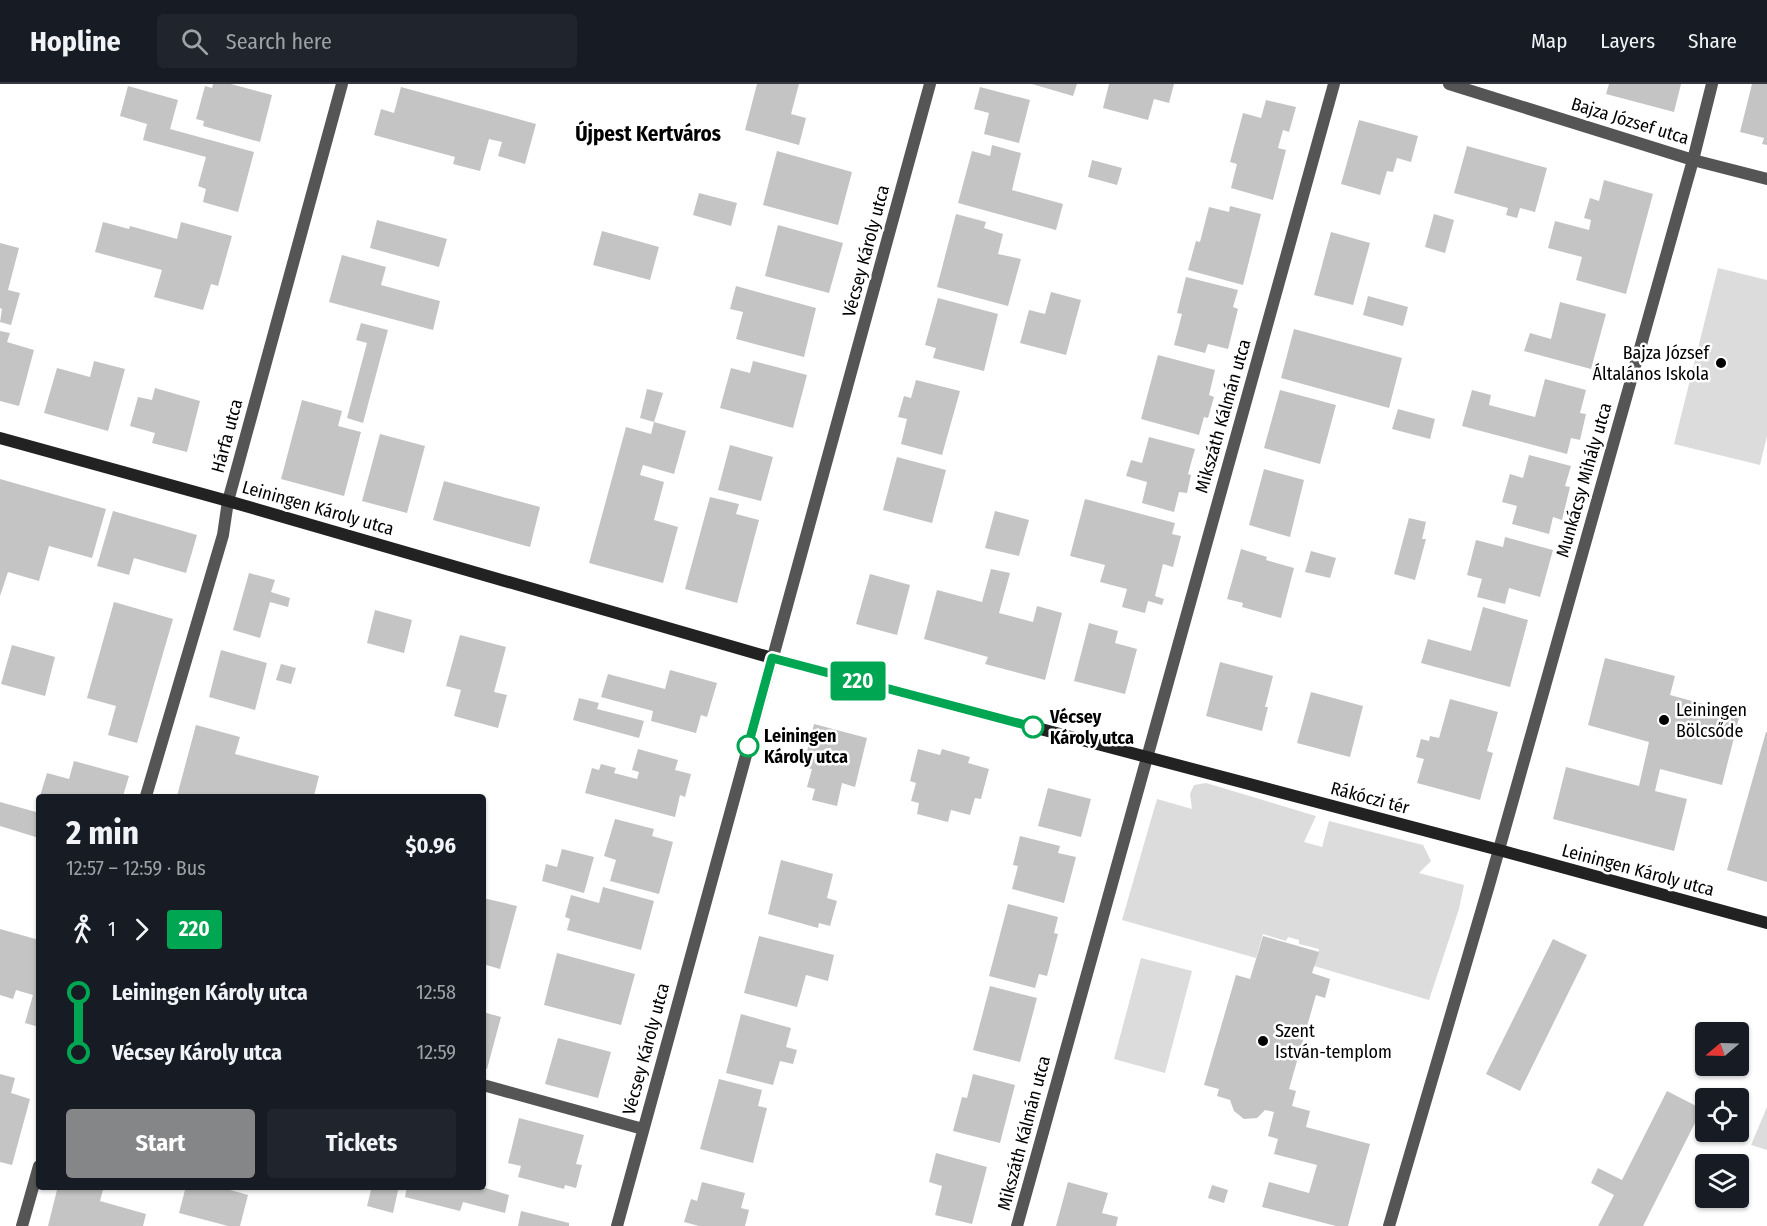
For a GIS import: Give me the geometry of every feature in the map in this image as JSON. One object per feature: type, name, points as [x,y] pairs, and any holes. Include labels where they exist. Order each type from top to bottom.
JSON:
[{"type":"street","name":"Hárfa utca","points":[[147,794],[223,535],[228,501],[342,84]]},
{"type":"street","name":"Vécsey Károly utca","points":[[617,1226],[930,84]]},
{"type":"street","name":"Mikszáth Kálmán utca","points":[[1017,1226],[1334,84]]},
{"type":"street","name":"Bajza József utca","points":[[1449,84],[1693,160],[1767,179]]},
{"type":"street","name":"Munkácsy Mihály utca","points":[[1499,850],[1693,160],[1712,84]]},
{"type":"street","name":"Leiningen Károly utca","points":[[0,438],[228,501],[772,658],[1147,757]]},
{"type":"street","name":"Rákóczi tér","points":[[1147,757],[1499,850]]},
{"type":"street","name":"Leiningen Károly utca","points":[[1499,850],[1767,924]]},
{"type":"street","points":[[1389,1226],[1499,850]]},
{"type":"street","points":[[486,1086],[643,1129]]},
{"type":"street","points":[[22,1226],[36,1177]]},
{"type":"shaded area","points":[[1718,268],[1767,280],[1767,436],[1760,465],[1674,444]]},
{"type":"shaded area","points":[[1206,783],[1316,816],[1304,842],[1322,847],[1329,821],[1423,845],[1431,861],[1419,873],[1464,885],[1459,909],[1429,1000],[1314,966],[1319,949],[1299,944],[1299,940],[1288,937],[1286,941],[1263,934],[1256,958],[1122,920],[1157,799],[1192,809],[1190,794],[1194,785]]},
{"type":"shaded area","points":[[1141,958],[1192,971],[1165,1073],[1114,1059]]},
{"type":"shaded area","points":[[1767,1107],[1767,1150],[1751,1145]]},
{"type":"building","points":[[213,84],[231,84],[272,95],[260,142],[203,126],[204,121],[196,119],[205,86],[212,88]]},
{"type":"building","points":[[757,84],[799,84],[791,114],[806,118],[799,145],[745,130]]},
{"type":"building","points":[[1032,84],[1077,84],[1073,96]]},
{"type":"building","points":[[1109,84],[1174,84],[1169,103],[1154,99],[1148,120],[1103,108]]},
{"type":"building","points":[[1609,84],[1681,84],[1674,112],[1606,94]]},
{"type":"building","points":[[1752,84],[1767,84],[1767,145],[1762,144],[1764,138],[1740,132]]},
{"type":"building","points":[[128,86],[178,100],[170,129],[254,152],[238,212],[203,202],[206,189],[198,186],[206,157],[143,140],[147,124],[120,116]]},
{"type":"building","points":[[401,87],[536,124],[525,164],[498,156],[502,142],[489,139],[480,171],[453,164],[455,157],[374,135],[381,109],[394,113]]},
{"type":"building","points":[[980,87],[1030,100],[1019,143],[984,134],[989,113],[974,109]]},
{"type":"building","points":[[1266,100],[1296,107],[1289,132],[1283,130],[1278,148],[1286,150],[1273,200],[1231,188],[1237,164],[1230,162],[1243,113],[1261,118]]},
{"type":"building","points":[[1359,120],[1418,136],[1411,162],[1397,158],[1393,172],[1387,171],[1380,195],[1341,184]]},
{"type":"building","points":[[992,145],[1021,153],[1012,190],[1063,204],[1056,230],[958,203],[972,151],[990,156]]},
{"type":"building","points":[[1467,146],[1547,168],[1535,212],[1520,208],[1517,218],[1506,215],[1508,208],[1454,193]]},
{"type":"building","points":[[777,151],[852,172],[838,225],[763,205]]},
{"type":"building","points":[[1092,160],[1122,168],[1117,185],[1088,177]]},
{"type":"building","points":[[1604,180],[1653,194],[1626,294],[1576,280],[1582,257],[1548,248],[1555,221],[1589,230],[1591,220],[1584,218],[1590,198],[1599,201]]},
{"type":"building","points":[[699,193],[737,203],[731,226],[693,215]]},
{"type":"building","points":[[1230,206],[1261,214],[1243,285],[1188,270],[1196,241],[1200,242],[1209,207],[1229,212]]},
{"type":"building","points":[[956,214],[986,222],[984,228],[1003,234],[998,254],[1021,259],[1008,306],[937,287]]},
{"type":"building","points":[[1434,214],[1454,220],[1445,253],[1425,247]]},
{"type":"building","points":[[377,220],[447,239],[439,267],[370,248]]},
{"type":"building","points":[[103,222],[129,229],[130,226],[177,239],[181,222],[232,236],[218,286],[211,284],[203,310],[154,297],[162,270],[95,252]]},
{"type":"building","points":[[778,225],[843,243],[829,293],[765,276]]},
{"type":"building","points":[[602,231],[659,247],[650,280],[593,265]]},
{"type":"building","points":[[1331,232],[1370,243],[1353,305],[1314,295]]},
{"type":"building","points":[[0,243],[19,248],[8,290],[20,293],[11,325],[0,322],[2,309],[0,308]]},
{"type":"building","points":[[342,255],[386,267],[381,285],[440,301],[433,330],[329,302]]},
{"type":"building","points":[[1186,277],[1238,290],[1233,307],[1238,309],[1228,349],[1208,344],[1205,353],[1174,345],[1182,314],[1177,313]]},
{"type":"building","points":[[736,286],[816,308],[804,357],[736,339],[743,312],[730,309]]},
{"type":"building","points":[[1051,292],[1081,300],[1066,355],[1020,343],[1029,310],[1045,314]]},
{"type":"building","points":[[1368,296],[1408,307],[1403,326],[1363,315]]},
{"type":"building","points":[[938,298],[998,314],[984,371],[933,358],[936,348],[925,345]]},
{"type":"building","points":[[1560,302],[1606,314],[1591,369],[1524,351],[1530,333],[1551,339]]},
{"type":"building","points":[[361,323],[388,330],[363,423],[347,418],[367,343],[356,340]]},
{"type":"building","points":[[1294,329],[1402,358],[1389,408],[1281,378]]},
{"type":"building","points":[[0,331],[10,333],[7,342],[34,350],[19,406],[0,401]]},
{"type":"building","points":[[1158,355],[1215,370],[1209,395],[1214,397],[1208,418],[1204,417],[1199,435],[1141,419]]},
{"type":"building","points":[[94,361],[125,369],[108,431],[44,413],[57,368],[90,377]]},
{"type":"building","points":[[753,361],[807,375],[793,428],[720,408],[731,368],[750,373]]},
{"type":"building","points":[[1545,379],[1586,390],[1580,413],[1586,414],[1580,440],[1571,438],[1567,454],[1462,426],[1472,390],[1491,395],[1489,405],[1535,417]]},
{"type":"building","points":[[916,380],[960,391],[942,455],[901,444],[907,419],[898,417],[904,396],[911,398]]},
{"type":"building","points":[[155,388],[200,401],[187,452],[152,443],[155,433],[130,426],[138,397],[152,400]]},
{"type":"building","points":[[647,389],[663,393],[654,422],[640,418]]},
{"type":"building","points":[[1280,390],[1336,405],[1320,464],[1264,448]]},
{"type":"building","points":[[302,400],[342,411],[338,426],[361,432],[344,496],[281,479]]},
{"type":"building","points":[[1398,409],[1435,419],[1430,439],[1392,429]]},
{"type":"building","points":[[654,422],[686,431],[674,474],[643,465],[640,475],[664,482],[654,520],[678,527],[663,583],[589,563],[626,427],[651,434]]},
{"type":"building","points":[[380,434],[425,446],[407,513],[362,501]]},
{"type":"building","points":[[1149,437],[1195,449],[1188,474],[1191,475],[1187,493],[1179,492],[1174,512],[1142,503],[1147,482],[1126,476],[1131,460],[1142,463]]},
{"type":"building","points":[[730,445],[773,457],[761,501],[718,490]]},
{"type":"building","points":[[1529,455],[1571,466],[1565,486],[1570,487],[1562,520],[1553,517],[1549,534],[1512,524],[1517,506],[1502,502],[1510,474],[1523,478]]},
{"type":"building","points":[[897,457],[946,470],[932,523],[883,510]]},
{"type":"building","points":[[1264,469],[1304,480],[1290,537],[1249,525]]},
{"type":"building","points":[[0,479],[106,509],[92,558],[49,546],[39,581],[8,572],[0,596]]},
{"type":"building","points":[[444,481],[540,507],[530,547],[433,520]]},
{"type":"building","points":[[710,497],[739,504],[736,514],[759,520],[737,603],[685,589]]},
{"type":"building","points":[[1085,499],[1175,523],[1172,534],[1181,536],[1173,567],[1163,564],[1155,596],[1164,599],[1162,605],[1148,601],[1145,613],[1122,607],[1127,589],[1100,582],[1105,565],[1070,556]]},
{"type":"building","points":[[113,511],[197,535],[186,573],[134,558],[129,575],[97,566]]},
{"type":"building","points":[[995,511],[1029,520],[1019,556],[985,548]]},
{"type":"building","points":[[1409,518],[1426,522],[1422,539],[1426,539],[1415,580],[1394,574]]},
{"type":"building","points":[[1505,537],[1553,550],[1540,597],[1509,588],[1505,604],[1477,597],[1482,579],[1467,575],[1476,540],[1503,547]]},
{"type":"building","points":[[1241,549],[1267,557],[1266,560],[1294,568],[1281,618],[1242,607],[1243,603],[1227,599]]},
{"type":"building","points":[[1311,551],[1336,558],[1330,578],[1305,572]]},
{"type":"building","points":[[991,569],[1010,573],[999,613],[1033,622],[1037,606],[1062,613],[1045,680],[985,664],[988,657],[924,639],[937,590],[982,602]]},
{"type":"building","points":[[249,573],[275,580],[271,592],[290,598],[288,607],[270,602],[260,638],[233,630]]},
{"type":"building","points":[[870,574],[910,585],[897,635],[856,624]]},
{"type":"building","points":[[114,602],[173,619],[137,743],[108,735],[116,706],[87,698]]},
{"type":"building","points":[[1483,607],[1528,620],[1510,687],[1421,663],[1428,639],[1471,651]]},
{"type":"building","points":[[375,610],[412,620],[404,653],[367,643]]},
{"type":"building","points":[[1089,623],[1118,631],[1115,643],[1137,649],[1125,694],[1074,681]]},
{"type":"building","points":[[460,635],[506,647],[494,692],[507,695],[498,728],[454,716],[461,690],[446,686]]},
{"type":"building","points":[[12,645],[55,657],[45,696],[1,684]]},
{"type":"building","points":[[221,650],[267,663],[255,710],[209,697]]},
{"type":"building","name":"Leiningen Bölcsőde","points":[[1605,658],[1675,676],[1670,695],[1740,714],[1722,785],[1660,769],[1655,791],[1687,799],[1674,851],[1553,819],[1566,767],[1639,786],[1649,742],[1588,725]]},
{"type":"building","points":[[1220,662],[1273,676],[1262,731],[1206,716]]},
{"type":"building","points":[[281,664],[296,668],[291,684],[276,680]]},
{"type":"building","points":[[670,670],[717,683],[707,717],[701,715],[696,733],[651,721],[653,711],[601,697],[608,674],[665,689]]},
{"type":"building","points":[[1311,692],[1363,706],[1350,757],[1297,743]]},
{"type":"building","points":[[579,698],[599,703],[597,709],[644,721],[639,738],[573,720]]},
{"type":"building","points":[[1450,699],[1498,712],[1487,751],[1493,753],[1480,800],[1417,783],[1424,759],[1416,757],[1421,739],[1429,741],[1430,736],[1439,738]]},
{"type":"building","points":[[814,724],[867,738],[855,787],[842,783],[837,806],[812,800],[815,789],[807,787],[812,769],[803,767]]},
{"type":"building","points":[[196,725],[240,737],[235,754],[319,776],[314,794],[178,794]]},
{"type":"building","points":[[1767,732],[1767,882],[1727,870]]},
{"type":"building","points":[[638,749],[678,760],[675,770],[691,774],[685,797],[680,795],[675,817],[585,793],[592,768],[599,770],[601,764],[616,768],[614,773],[637,779],[639,772],[632,770]]},
{"type":"building","points":[[918,749],[940,755],[942,749],[970,757],[968,763],[989,769],[981,799],[975,798],[970,815],[951,810],[948,822],[917,814],[919,803],[911,801],[916,783],[910,781]]},
{"type":"building","points":[[74,761],[129,776],[124,794],[41,794],[47,773],[69,779]]},
{"type":"building","points":[[1048,788],[1091,799],[1081,837],[1038,826]]},
{"type":"building","points":[[0,802],[36,812],[36,837],[0,826]]},
{"type":"building","points":[[615,819],[654,829],[652,836],[673,842],[659,894],[610,881],[616,860],[604,856]]},
{"type":"building","points":[[1020,836],[1060,846],[1058,853],[1076,857],[1064,903],[1012,889],[1018,866],[1013,865]]},
{"type":"building","points":[[562,849],[594,857],[584,893],[542,881],[546,864],[557,867]]},
{"type":"building","points":[[781,860],[833,874],[827,898],[837,901],[830,926],[819,923],[818,928],[768,914]]},
{"type":"building","points":[[603,887],[654,901],[641,950],[567,930],[570,919],[565,917],[571,895],[599,903]]},
{"type":"building","points":[[486,899],[517,906],[500,969],[486,965]]},
{"type":"building","points":[[1008,904],[1058,917],[1054,933],[1058,934],[1047,976],[1039,974],[1035,988],[989,976]]},
{"type":"building","points":[[0,929],[36,939],[36,1026],[25,1023],[33,995],[16,990],[13,999],[0,995]]},
{"type":"building","points":[[759,936],[834,955],[828,981],[806,975],[797,1007],[744,993]]},
{"type":"building","points":[[1263,936],[1319,952],[1312,973],[1330,979],[1325,998],[1316,995],[1289,1089],[1296,1091],[1292,1106],[1310,1111],[1306,1127],[1370,1144],[1348,1226],[1336,1226],[1262,1207],[1269,1182],[1309,1193],[1317,1165],[1274,1154],[1278,1139],[1268,1136],[1274,1112],[1265,1110],[1257,1118],[1244,1119],[1234,1111],[1230,1100],[1217,1096],[1219,1089],[1204,1085],[1236,975],[1250,979]]},
{"type":"building","points":[[1553,939],[1587,955],[1520,1091],[1486,1074]]},
{"type":"building","points":[[557,953],[635,974],[621,1025],[544,1005]]},
{"type":"building","points":[[990,986],[1037,998],[1020,1062],[973,1050]]},
{"type":"building","points":[[486,1013],[501,1017],[486,1069]]},
{"type":"building","points":[[741,1014],[791,1028],[786,1047],[797,1050],[793,1064],[780,1061],[773,1085],[726,1073]]},
{"type":"building","points":[[558,1038],[611,1052],[598,1098],[545,1084]]},
{"type":"building","points":[[0,1074],[15,1078],[11,1093],[30,1099],[12,1165],[0,1162]]},
{"type":"building","points":[[973,1074],[1015,1085],[1000,1143],[953,1131],[962,1097],[967,1098]]},
{"type":"building","points":[[719,1079],[762,1090],[758,1106],[767,1108],[753,1163],[700,1149]]},
{"type":"building","points":[[1667,1091],[1695,1105],[1695,1123],[1643,1226],[1598,1226],[1614,1195],[1591,1183],[1598,1168],[1622,1180]]},
{"type":"building","points":[[519,1118],[584,1135],[576,1164],[582,1165],[576,1188],[565,1185],[564,1189],[518,1177],[521,1166],[508,1163]]},
{"type":"building","points":[[936,1153],[987,1167],[972,1224],[935,1215],[942,1186],[929,1182]]},
{"type":"building","points":[[702,1182],[745,1193],[741,1208],[749,1210],[745,1226],[699,1226],[684,1222],[691,1199],[697,1201]]},
{"type":"building","points":[[1068,1182],[1108,1193],[1102,1213],[1118,1217],[1116,1226],[1056,1226]]},
{"type":"building","points":[[1212,1185],[1228,1190],[1224,1203],[1208,1198]]},
{"type":"building","points":[[486,1188],[509,1195],[505,1213],[463,1202],[460,1211],[405,1197],[406,1190],[486,1190]]},
{"type":"building","points":[[57,1190],[103,1190],[100,1201],[146,1214],[143,1226],[48,1226]]},
{"type":"building","points":[[185,1190],[230,1190],[248,1195],[240,1226],[228,1226],[179,1213]]},
{"type":"building","points":[[371,1190],[398,1190],[393,1213],[367,1206]]},
{"type":"building","points":[[521,1211],[569,1223],[569,1226],[518,1226]]},
{"type":"bus line","name":"220","points":[[748,746],[772,658],[1033,727]]},
{"type":"place","name":"Bajza József Általános Iskola","points":[[1721,363]]},
{"type":"place","name":"Leiningen Bölcsőde","points":[[1664,720]]},
{"type":"place","name":"Vécsey Károly utca","points":[[1033,727]]},
{"type":"place","name":"Leiningen Károly utca","points":[[748,746]]},
{"type":"place","name":"Szent István-templom","points":[[1263,1041]]},
{"type":"district","name":"Újpest Kertváros","points":[[648,134]]}]
